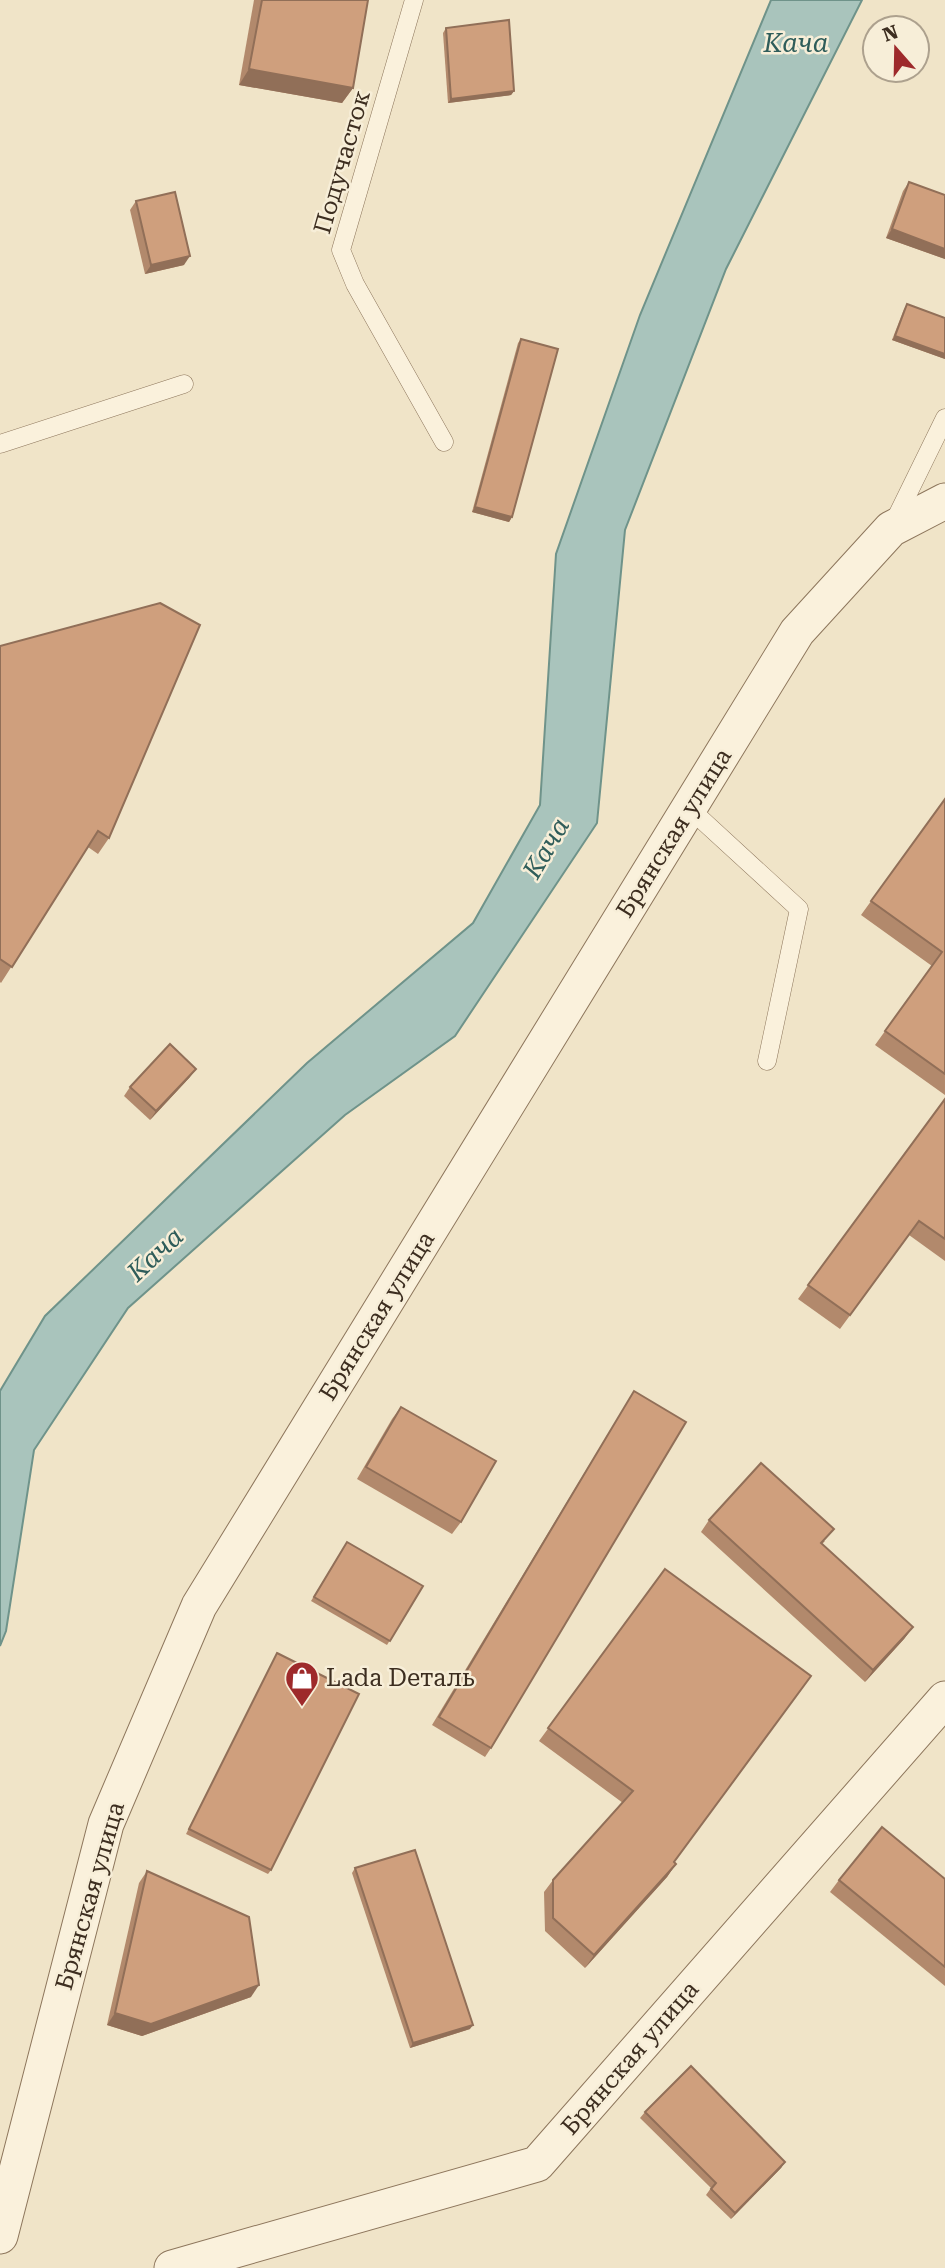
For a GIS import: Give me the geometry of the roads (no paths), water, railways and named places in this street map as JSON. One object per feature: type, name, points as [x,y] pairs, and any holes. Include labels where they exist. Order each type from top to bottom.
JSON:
[{"type":"street","name":"Брянская улица","points":[[0,2236],[106,1824],[199,1606],[797,632],[891,529],[945,501]]},
{"type":"street","name":"Брянская улица","points":[[172,2268],[537,2164],[945,1699]]},
{"type":"lane","name":"Подучасток","points":[[414,0],[341,250],[355,284],[444,442]]},
{"type":"lane","points":[[0,444],[184,384]]},
{"type":"lane","points":[[891,529],[945,418]]},
{"type":"lane","points":[[690,808],[799,909],[767,1061]]},
{"type":"water","name":"Кача","points":[[771,0],[862,0],[726,269],[625,530],[597,823],[455,1036],[345,1115],[128,1308],[34,1450],[6,1631],[0,1646],[0,1391],[45,1316],[307,1063],[473,923],[540,805],[556,554],[640,315]]},
{"type":"place","name":"Lada Dеталь","points":[[302,1708]]}]
